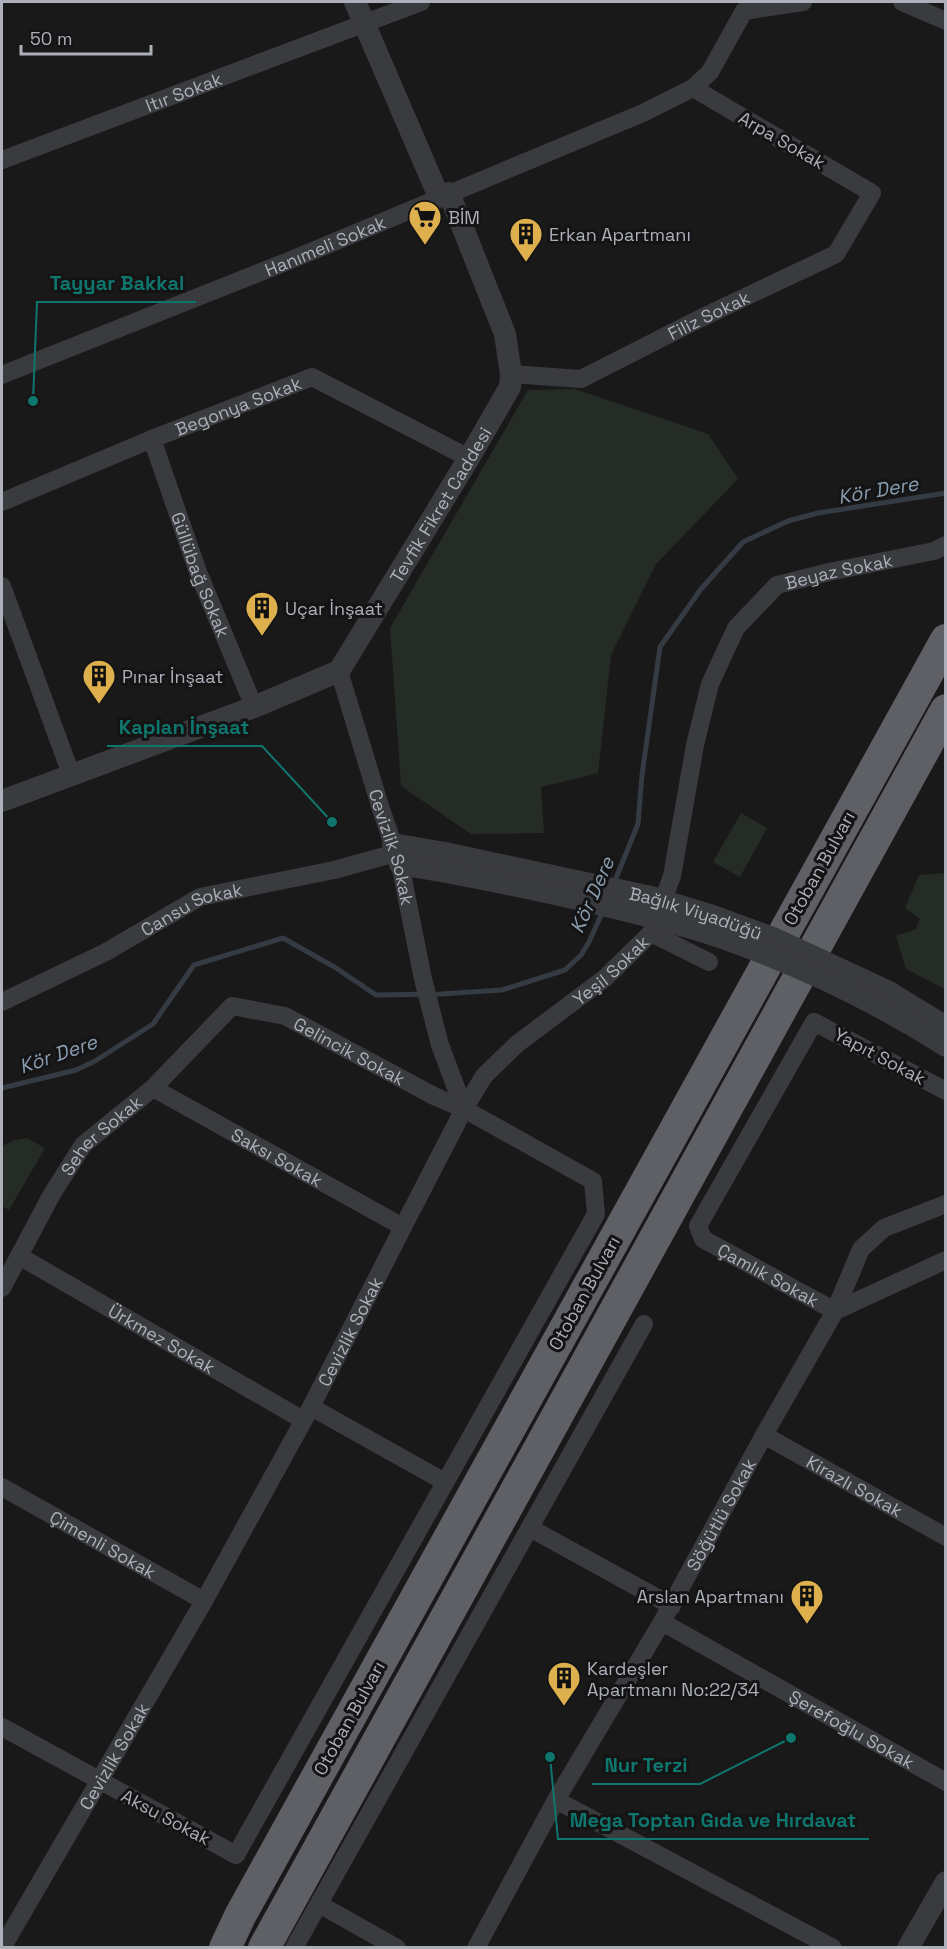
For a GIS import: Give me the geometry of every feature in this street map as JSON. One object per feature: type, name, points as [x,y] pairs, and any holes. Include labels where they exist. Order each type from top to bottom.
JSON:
[{"type":"highway","name":"Otoban Bulvarı","points":[[225,1947],[240,1916],[945,640]]},
{"type":"highway","name":"Otoban Bulvarı","points":[[264,1947],[945,710]]},
{"type":"street","name":"Tevfik Fikret Caddesi","points":[[339,671],[470,458],[510,387],[511,374],[505,334],[355,2]]},
{"type":"street","name":"Itır Sokak","points":[[2,160],[421,2]]},
{"type":"street","points":[[742,6],[803,2]]},
{"type":"street","points":[[902,2],[938,13]]},
{"type":"street","name":"Hanımeli Sokak","points":[[2,375],[286,262],[643,113],[693,88],[710,72],[742,6]]},
{"type":"street","name":"Arpa Sokak","points":[[693,88],[872,193]]},
{"type":"street","name":"Filiz Sokak","points":[[511,374],[581,379],[701,318],[836,254],[872,193]]},
{"type":"street","name":"Begonya Sokak","points":[[2,502],[312,376],[470,458]]},
{"type":"street","name":"Güllübağ Sokak","points":[[152,440],[198,572],[254,707]]},
{"type":"street","name":"Beyaz Sokak","points":[[710,684],[736,628],[777,585],[934,551],[945,545]]},
{"type":"street","points":[[2,586],[71,774]]},
{"type":"street","points":[[2,801],[254,707],[339,671]]},
{"type":"street","name":"Cevizlik Sokak","points":[[2,1947],[204,1602],[307,1414],[464,1109],[440,1045],[396,854],[339,671]]},
{"type":"street","name":"Yeşil Sokak","points":[[464,1109],[484,1076],[517,1044],[605,978],[651,933],[672,876],[695,745],[710,684]]},
{"type":"street","name":"Bağlık Viyadüğü","points":[[396,854],[651,897],[713,916],[773,938],[889,992],[945,1027]]},
{"type":"street","name":"Cansu Sokak","points":[[2,1002],[106,952],[200,897],[334,870],[396,854]]},
{"type":"street","name":"Bağlık Viyadüğü","points":[[444,862],[527,888],[658,918],[726,939],[843,988],[879,1006],[945,1046]]},
{"type":"street","points":[[651,933],[709,962]]},
{"type":"street","name":"Gelincik Sokak","points":[[232,1006],[285,1016],[434,1096],[464,1109],[593,1181],[596,1214],[446,1482]]},
{"type":"street","name":"Seher Sokak","points":[[2,1288],[52,1194],[83,1145],[153,1088],[232,1006]]},
{"type":"street","name":"Yapıt Sokak","points":[[703,1239],[698,1226],[814,1022],[945,1091]]},
{"type":"street","name":"Saksı Sokak","points":[[153,1088],[403,1227]]},
{"type":"street","name":"Söğütlü Sokak","points":[[476,1947],[556,1800],[672,1606],[764,1435],[836,1311],[861,1249],[884,1228],[945,1204]]},
{"type":"street","name":"Çamlık Sokak","points":[[703,1239],[836,1311]]},
{"type":"street","name":"Ürkmez Sokak","points":[[19,1256],[307,1414],[446,1482]]},
{"type":"street","points":[[836,1311],[945,1260]]},
{"type":"street","points":[[294,1947],[644,1324]]},
{"type":"street","name":"Kirazlı Sokak","points":[[764,1435],[945,1537]]},
{"type":"street","name":"Aksu Sokak","points":[[2,1727],[236,1855],[446,1482]]},
{"type":"street","name":"Çimenli Sokak","points":[[2,1487],[204,1602]]},
{"type":"street","points":[[530,1528],[672,1606]]},
{"type":"street","name":"Şerefoğlu Sokak","points":[[662,1622],[945,1782]]},
{"type":"street","points":[[556,1800],[833,1947]]},
{"type":"street","points":[[908,1947],[945,1882]]},
{"type":"street","points":[[319,1904],[397,1947]]},
{"type":"shaded area","points":[[575,389],[708,434],[738,479],[656,564],[611,655],[598,773],[541,787],[544,833],[471,834],[401,786],[390,628],[528,390]]},
{"type":"shaded area","points":[[741,813],[767,828],[740,877],[713,862]]},
{"type":"shaded area","points":[[946,873],[945,989],[906,969],[896,936],[916,929],[920,919],[905,908],[919,875]]},
{"type":"shaded area","points":[[27,1138],[45,1148],[9,1210],[2,1206],[2,1146]]},
{"type":"waterway","name":"Kör Dere","points":[[614,883],[638,824],[642,775],[660,647],[701,589],[743,542],[788,521],[818,513],[946,493]]},
{"type":"waterway","name":"Kör Dere","points":[[2,1088],[76,1070],[95,1061],[153,1024],[194,965],[283,938],[336,968],[376,995],[502,990],[565,970],[581,955],[603,911]]},
{"type":"place","name":"BİM","points":[[425,246]]},
{"type":"place","name":"Erkan Apartmanı","points":[[526,263]]},
{"type":"place","name":"Tayyar Bakkal","points":[[33,401]]},
{"type":"place","name":"Uçar İnşaat","points":[[262,637]]},
{"type":"place","name":"Pınar İnşaat","points":[[99,705]]},
{"type":"place","name":"Kaplan İnşaat","points":[[332,822]]},
{"type":"place","name":"Arslan Apartmanı","points":[[807,1625]]},
{"type":"place","name":"Kardeşler Apartmanı No:22/34","points":[[564,1707]]},
{"type":"place","name":"Nur Terzi","points":[[791,1738]]},
{"type":"place","name":"Mega Toptan Gıda ve Hırdavat","points":[[550,1757]]}]
